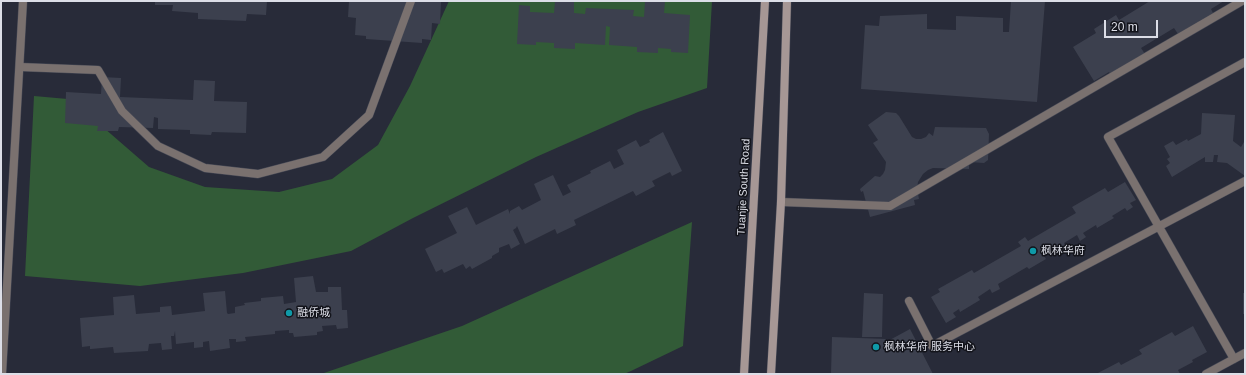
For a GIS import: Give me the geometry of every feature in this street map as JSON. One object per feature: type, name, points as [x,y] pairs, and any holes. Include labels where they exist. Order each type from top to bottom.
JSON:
[{"type":"main road","name":"Tuanjie South Road","points":[[744,374],[765,1]]},
{"type":"main road","points":[[771,374],[781,202],[787,1]]},
{"type":"street","points":[[2,374],[23,1]]},
{"type":"street","points":[[20,67],[98,70],[122,111],[158,146],[205,168],[258,174],[323,157],[369,115],[411,1]]},
{"type":"street","points":[[781,202],[890,206],[1242,1]]},
{"type":"street","points":[[1234,359],[1108,137],[1245,62]]},
{"type":"street","points":[[909,301],[932,346],[1245,181]]},
{"type":"street","points":[[1206,374],[1245,353]]},
{"type":"green space","points":[[449,1],[712,1],[707,88],[638,112],[536,157],[413,218],[351,251],[243,273],[140,286],[25,276],[34,96],[90,101],[104,128],[149,167],[205,187],[279,192],[332,179],[378,145],[410,86]]},
{"type":"green space","points":[[692,222],[683,346],[624,374],[321,374],[462,326]]},
{"type":"building","points":[[155,1],[267,1],[266,15],[247,14],[246,21],[198,19],[198,13],[172,11],[173,5],[155,5]]},
{"type":"building","points":[[349,1],[441,1],[440,24],[432,23],[431,40],[422,39],[422,43],[366,39],[366,36],[355,35],[356,18],[348,17]]},
{"type":"building","points":[[555,1],[574,1],[574,13],[585,14],[586,8],[634,10],[633,16],[644,17],[645,1],[665,1],[664,13],[690,15],[688,53],[671,52],[671,49],[658,48],[658,53],[637,52],[637,47],[609,45],[610,27],[606,26],[605,45],[575,43],[575,49],[554,48],[554,43],[536,42],[536,45],[517,44],[519,5],[530,6],[530,12],[554,13]]},
{"type":"building","points":[[1011,1],[1045,1],[1037,102],[861,89],[865,25],[879,26],[880,16],[927,14],[927,29],[956,30],[956,16],[1003,18],[1003,32],[1009,32]]},
{"type":"building","points":[[1150,1],[1224,1],[1211,9],[1213,13],[1178,34],[1174,28],[1141,48],[1145,54],[1111,75],[1109,72],[1094,81],[1073,47],[1096,33],[1094,29],[1116,15],[1119,20]]},
{"type":"building","points":[[102,77],[121,78],[120,97],[193,100],[194,80],[215,81],[214,101],[247,102],[246,133],[212,132],[211,135],[190,134],[190,130],[158,129],[158,118],[154,117],[153,128],[119,127],[118,131],[97,131],[98,126],[65,123],[66,92],[101,94]]},
{"type":"building","points":[[886,112],[896,113],[912,137],[916,139],[926,137],[929,133],[933,136],[935,127],[986,128],[989,134],[988,160],[984,163],[969,162],[969,169],[933,168],[928,170],[923,174],[918,182],[917,189],[919,199],[914,200],[915,205],[870,217],[863,191],[861,192],[860,189],[875,176],[880,177],[883,174],[886,162],[873,143],[878,140],[868,125]]},
{"type":"building","points":[[1202,113],[1235,115],[1233,141],[1241,147],[1244,142],[1245,143],[1245,176],[1227,163],[1217,162],[1218,155],[1214,155],[1213,162],[1205,162],[1205,157],[1172,177],[1166,166],[1170,163],[1167,159],[1170,157],[1164,146],[1173,141],[1176,145],[1201,134]]},
{"type":"building","points":[[663,132],[682,171],[672,176],[670,172],[652,181],[655,186],[636,196],[633,191],[574,220],[576,225],[557,234],[555,229],[525,244],[517,226],[513,230],[520,244],[511,249],[509,244],[499,248],[499,252],[492,256],[492,258],[472,269],[470,266],[466,269],[463,264],[444,273],[442,269],[436,272],[425,249],[457,233],[448,216],[467,207],[476,225],[508,209],[510,214],[510,211],[519,206],[522,210],[541,200],[534,184],[553,175],[563,196],[571,192],[567,185],[591,173],[590,171],[610,161],[614,169],[624,164],[617,150],[636,140],[640,147],[650,142],[649,140]]},
{"type":"building","name":"枫林华府","points":[[1125,182],[1136,200],[1130,203],[1133,207],[1127,211],[1125,208],[1112,216],[1114,218],[1097,228],[1096,225],[1083,233],[1086,237],[1080,241],[1077,235],[1064,243],[1067,248],[1059,253],[1057,249],[1044,256],[1046,259],[1029,269],[1027,267],[998,284],[1000,289],[992,293],[990,289],[978,297],[980,300],[960,312],[959,309],[953,313],[956,317],[946,323],[931,297],[940,292],[938,289],[972,270],[974,273],[1021,246],[1018,242],[1025,237],[1028,241],[1076,213],[1072,207],[1105,188],[1108,192]]},
{"type":"building","name":"融侨城","points":[[313,276],[316,292],[328,292],[328,287],[341,287],[342,310],[347,310],[348,328],[337,329],[336,325],[322,326],[323,331],[317,332],[317,335],[294,337],[293,333],[289,333],[289,330],[275,331],[275,334],[245,337],[246,341],[236,342],[236,339],[229,339],[230,348],[210,351],[209,341],[203,342],[203,347],[194,348],[194,342],[176,344],[175,331],[174,336],[171,336],[172,349],[162,350],[161,343],[149,344],[148,351],[114,353],[113,347],[90,349],[90,346],[82,347],[80,318],[114,315],[113,297],[134,295],[136,314],[160,312],[160,307],[171,306],[172,315],[205,311],[203,293],[225,291],[228,314],[235,313],[235,307],[245,305],[244,303],[261,301],[261,298],[283,296],[284,304],[296,302],[294,278]]},
{"type":"building","points":[[864,293],[883,294],[882,337],[862,337]]},
{"type":"building","points":[[1243,293],[1245,293],[1245,314],[1243,314]]},
{"type":"building","points":[[1193,326],[1207,352],[1178,370],[1180,374],[1096,374],[1119,362],[1121,365],[1142,354],[1139,350],[1172,332],[1175,336]]},
{"type":"building","name":"枫林华府 服务中心","points":[[910,329],[933,374],[831,374],[832,337],[886,339],[886,342]]},
{"type":"place","name":"枫林华府","points":[[1033,251]]},
{"type":"place","name":"融侨城","points":[[289,313]]},
{"type":"place","name":"枫林华府 服务中心","points":[[876,347]]}]
